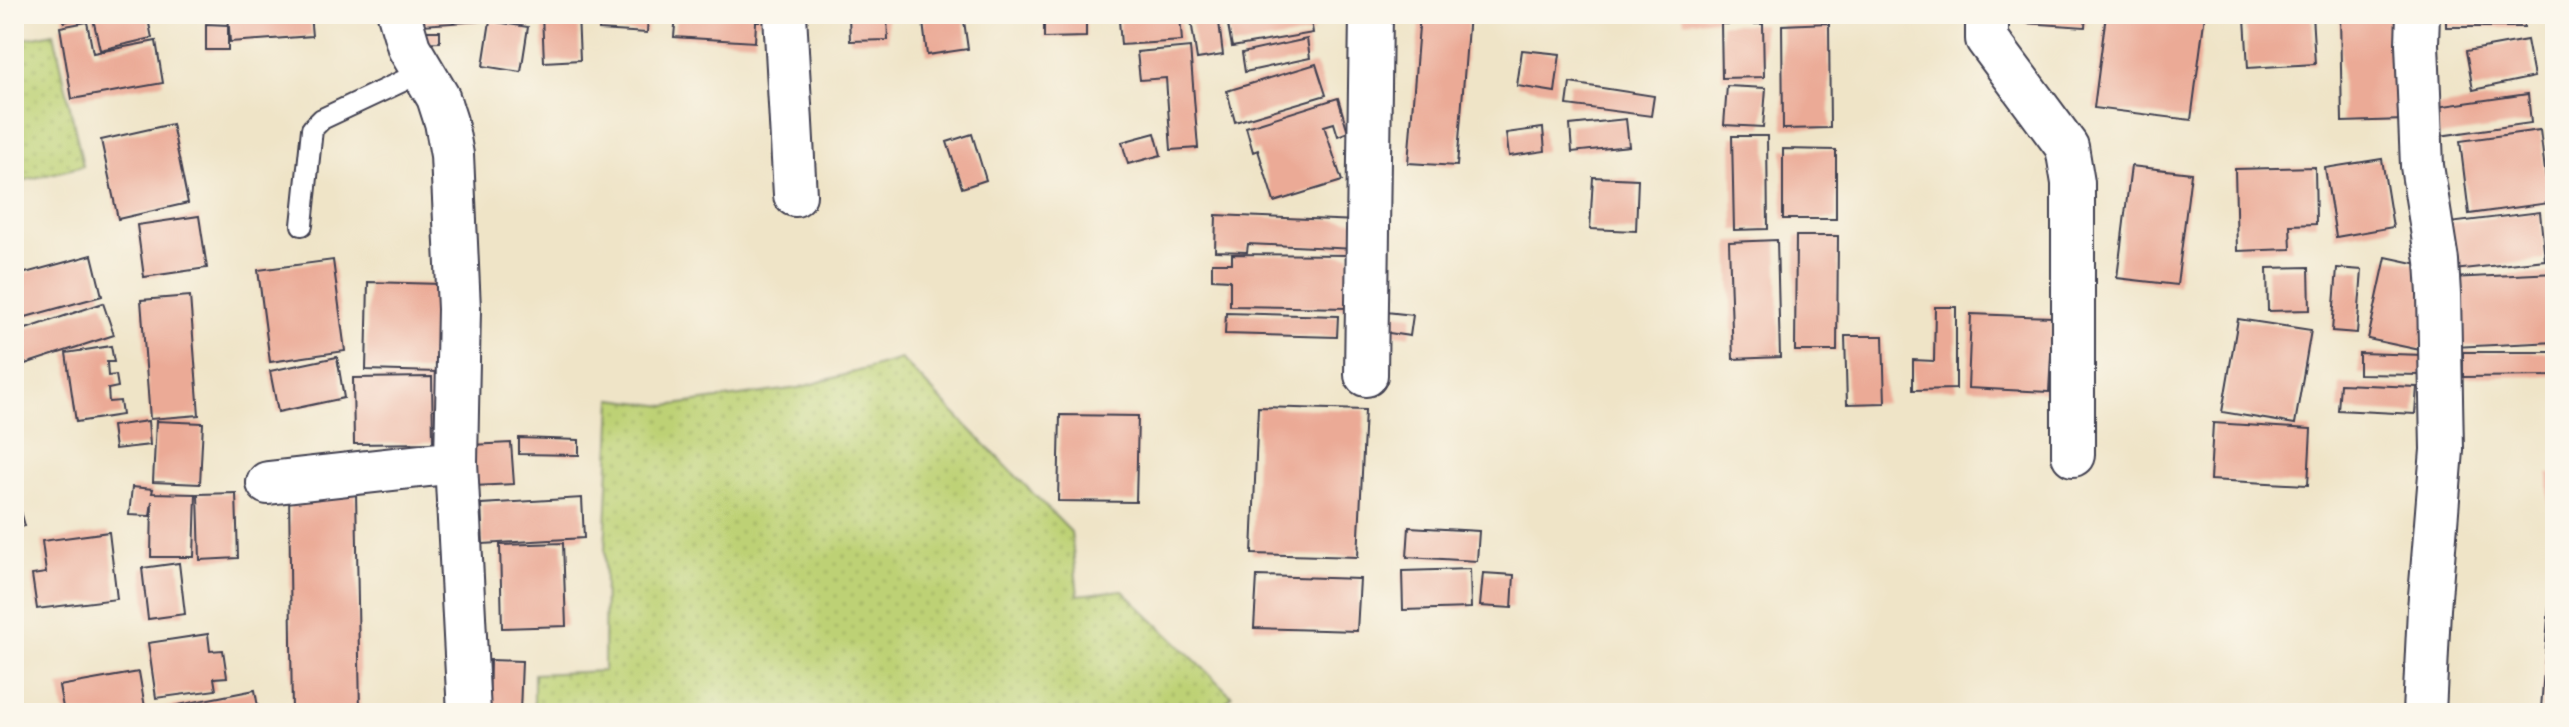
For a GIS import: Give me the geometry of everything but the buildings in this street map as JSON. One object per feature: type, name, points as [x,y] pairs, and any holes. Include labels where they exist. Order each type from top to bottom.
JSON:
[{"type":"street","points":[[399,14],[409,48],[438,97],[452,155],[459,309],[456,462],[469,713]]},
{"type":"street","points":[[785,14],[795,195]]},
{"type":"street","points":[[1366,375],[1371,14]]},
{"type":"street","points":[[1987,14],[1987,39],[2067,147],[2073,183],[2073,455]]},
{"type":"street","points":[[2418,14],[2422,166],[2439,294],[2442,450],[2424,713]]},
{"type":"street","points":[[268,483],[456,462]]},
{"type":"lane","points":[[302,225],[312,129],[322,119],[424,71]]},
{"type":"green space","points":[[54,33],[83,166],[14,183],[14,41]]},
{"type":"green space","points":[[901,359],[1071,532],[1078,595],[1122,590],[1232,696],[1215,713],[534,713],[534,674],[604,671],[605,550],[612,399],[666,406],[798,388]]}]
